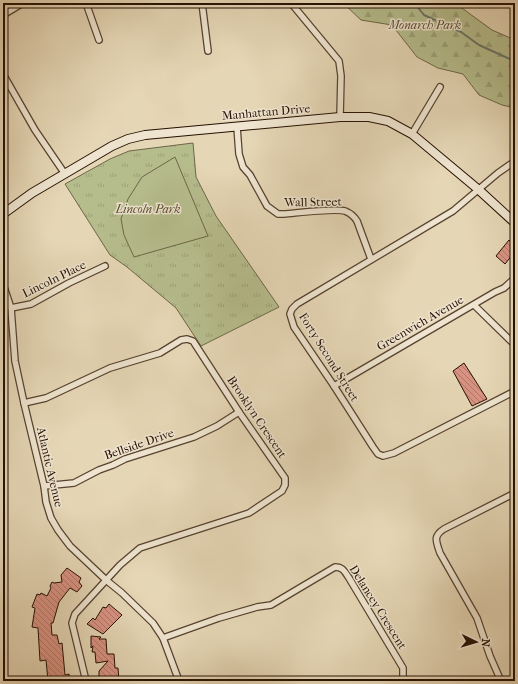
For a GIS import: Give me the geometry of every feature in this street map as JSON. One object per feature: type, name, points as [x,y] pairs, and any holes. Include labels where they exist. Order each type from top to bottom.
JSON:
[{"type":"street","points":[[3,15],[23,3]]},
{"type":"street","points":[[86,3],[99,40]]},
{"type":"street","points":[[202,3],[208,51]]},
{"type":"street","points":[[291,3],[339,61],[342,76],[340,117]]},
{"type":"street","points":[[3,74],[35,130],[65,174]]},
{"type":"street","points":[[412,134],[440,87]]},
{"type":"street","name":"Manhattan Drive","points":[[3,214],[32,193],[112,146],[128,139],[145,135],[340,117],[369,117],[388,121],[412,134],[479,190],[515,223]]},
{"type":"street","name":"Wall Street","points":[[236,127],[241,160],[267,206],[278,214],[339,210],[350,213],[357,221],[371,259]]},
{"type":"street","name":"Forty Second Street","points":[[515,161],[452,211],[297,304],[290,314],[294,327],[373,447],[378,454],[383,456],[394,453],[515,391]]},
{"type":"street","name":"Lincoln Place","points":[[11,308],[31,304],[69,283],[105,266]]},
{"type":"street","name":"Greenwich Avenue","points":[[334,386],[504,288],[515,278]]},
{"type":"street","name":"Atlantic Avenue","points":[[3,284],[11,308],[15,361],[44,486],[46,502],[52,518],[58,530],[70,546],[153,623],[163,638],[179,681]]},
{"type":"street","points":[[474,305],[515,345]]},
{"type":"street","name":"Brooklyn Crescent","points":[[24,403],[46,398],[110,368],[160,352],[181,340],[193,341],[239,412],[285,478],[285,485],[282,492],[249,513],[140,548],[130,555],[75,614],[73,618],[73,631],[86,681]]},
{"type":"street","name":"Bellside Drive","points":[[44,486],[74,483],[125,459],[203,433],[239,412]]},
{"type":"street","points":[[501,681],[490,656],[477,618],[440,553],[436,536],[444,529],[515,493]]},
{"type":"street","name":"Delancey Crescent","points":[[163,638],[220,618],[257,607],[271,605],[335,568],[340,567],[350,578],[403,668],[403,677],[400,681]]},
{"type":"green space","name":"Monarch Park","points":[[343,3],[455,3],[492,30],[515,40],[515,108],[502,105],[479,95],[463,74],[438,68],[417,57],[392,25],[361,20]]},
{"type":"green space","name":"Lincoln Park","points":[[193,143],[196,177],[216,216],[279,307],[201,346],[176,308],[127,267],[110,255],[65,184],[110,159],[129,151]]},
{"type":"green space","points":[[175,157],[208,236],[134,257],[124,235],[121,219],[128,199],[142,177]]},
{"type":"building","points":[[509,240],[514,246],[510,251],[513,254],[505,264],[496,256]]},
{"type":"building","points":[[464,363],[487,399],[472,406],[453,371]]},
{"type":"building","points":[[67,568],[81,578],[79,582],[82,586],[77,592],[70,588],[59,602],[53,623],[51,623],[52,635],[57,635],[59,644],[62,643],[65,675],[69,674],[70,681],[48,681],[46,660],[40,661],[38,628],[32,627],[35,608],[32,607],[37,594],[40,595],[41,593],[47,596],[52,582],[62,582],[61,575]]},
{"type":"building","points":[[109,604],[122,615],[103,634],[87,624],[93,618],[95,620],[103,607],[106,608]]},
{"type":"building","points":[[91,636],[101,637],[99,639],[106,639],[107,654],[114,654],[115,668],[118,668],[119,681],[99,681],[99,671],[108,661],[96,663],[95,652],[92,652],[93,646],[91,648]]},
{"type":"waterway","points":[[412,3],[416,5],[424,15],[461,32],[479,45],[510,59],[515,64]]}]
